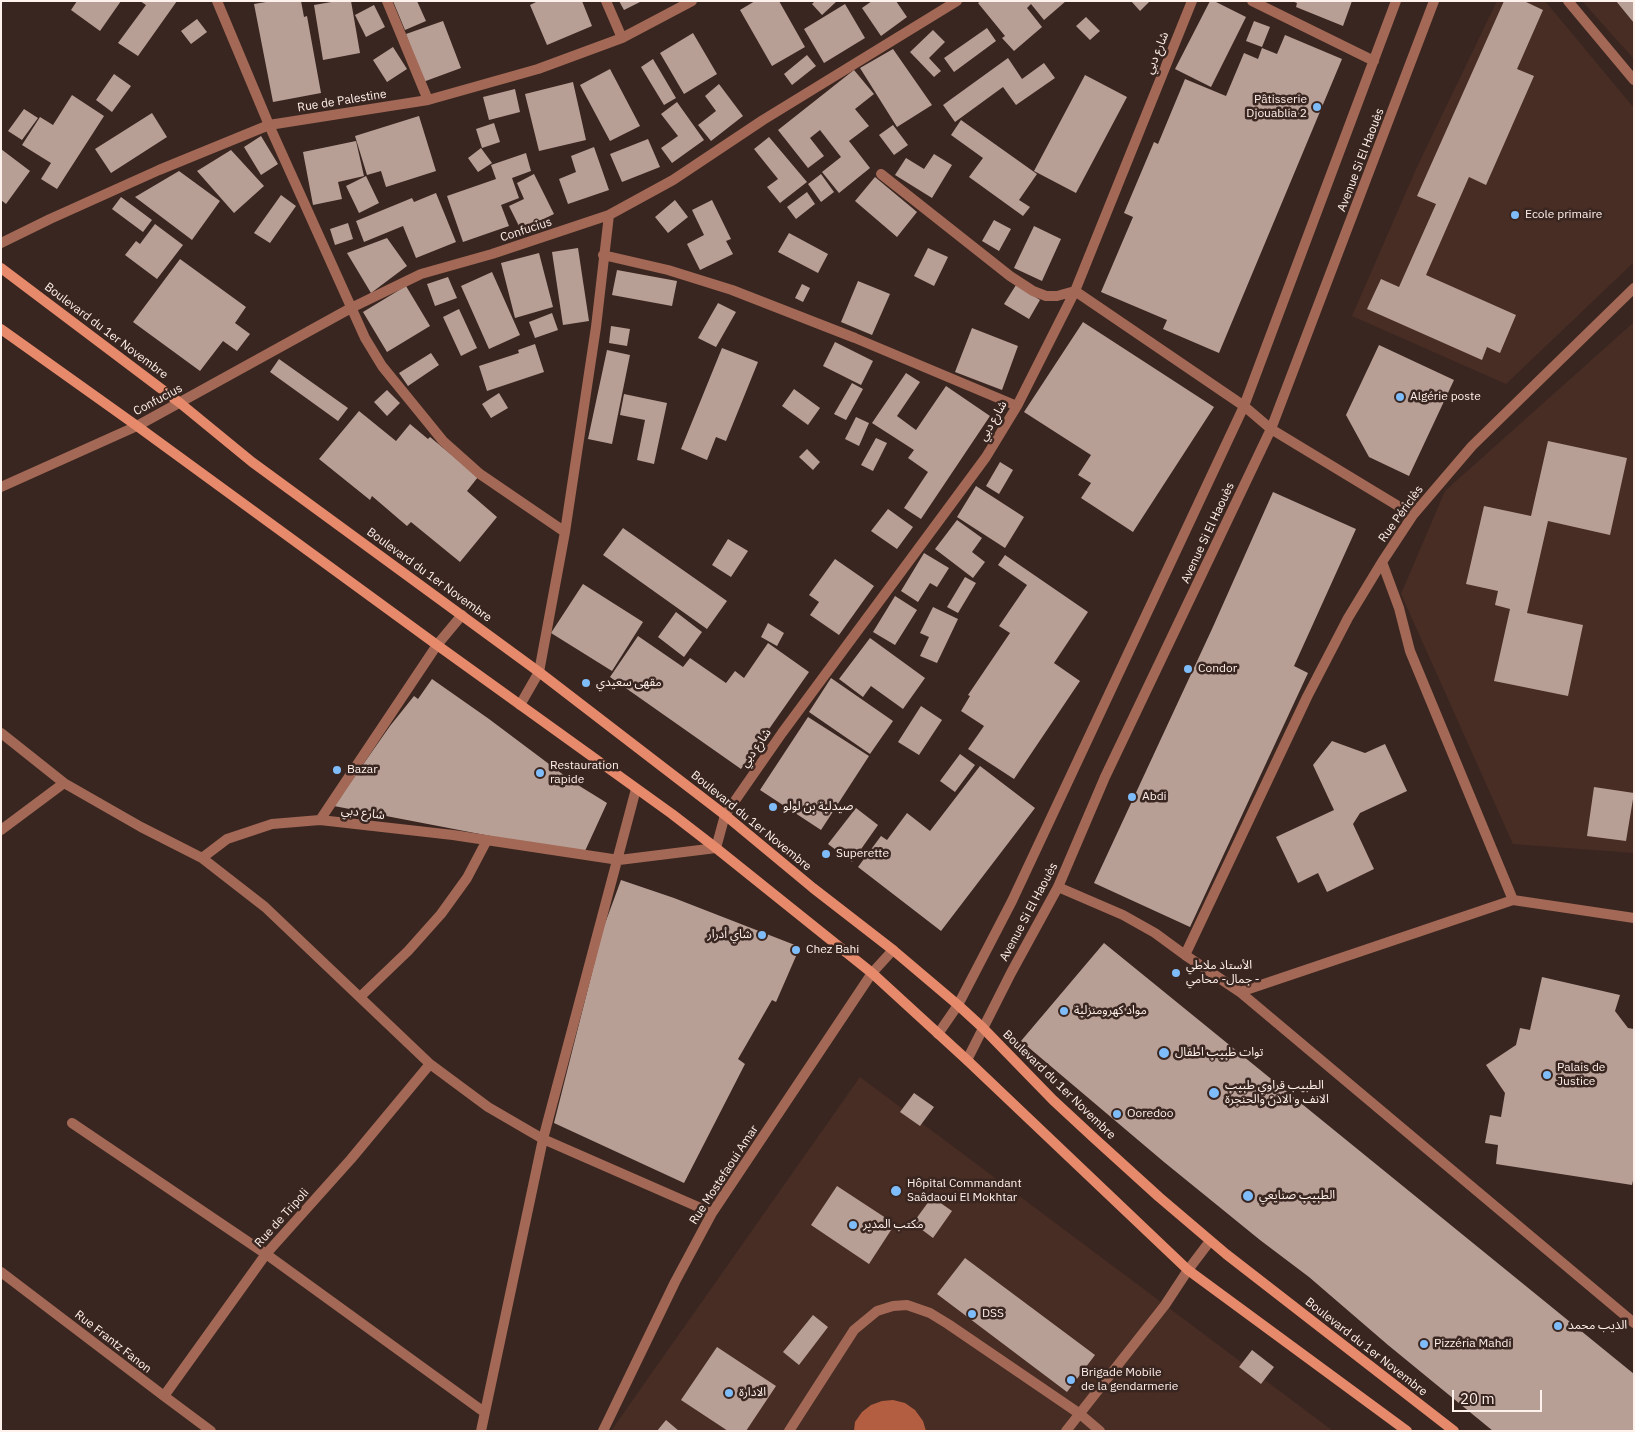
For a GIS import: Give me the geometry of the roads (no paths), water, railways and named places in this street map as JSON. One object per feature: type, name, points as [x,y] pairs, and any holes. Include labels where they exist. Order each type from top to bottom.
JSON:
[{"type":"main road","name":"Boulevard du 1er Novembre","points":[[1,268],[180,403],[252,462],[539,672],[725,815],[813,888],[893,950],[958,1005],[1074,1119],[1159,1197],[1297,1310],[1454,1431]]},
{"type":"main road","points":[[1,329],[716,848],[872,973],[967,1060],[1188,1270],[1407,1431]]},
{"type":"street","points":[[217,1],[269,125],[351,308],[365,338],[382,366],[443,441],[480,474],[565,532]]},
{"type":"street","points":[[387,1],[428,100]]},
{"type":"street","points":[[606,1],[622,38]]},
{"type":"street","name":"Rue de Palestine","points":[[1,243],[123,186],[269,125],[428,100],[538,69],[622,38],[692,1]]},
{"type":"street","name":"Confucius","points":[[1,487],[137,426],[351,308],[421,274],[492,254],[610,215],[672,180],[763,120],[957,1]]},
{"type":"street","name":"شارع دبي","points":[[202,858],[227,839],[272,824],[320,820],[487,840],[619,860],[716,848],[725,815],[782,733],[986,457],[1017,406],[1075,291],[1192,1]]},
{"type":"street","points":[[1252,1],[1374,61]]},
{"type":"street","name":"Avenue Si El Haouès","points":[[938,1034],[958,1005],[1017,892],[1244,406],[1396,1]]},
{"type":"street","name":"Avenue Si El Haouès","points":[[967,1060],[982,1027],[1058,887],[1105,777],[1271,429],[1434,1]]},
{"type":"street","points":[[1568,1],[1634,80]]},
{"type":"street","points":[[881,174],[1010,276],[1033,291],[1046,296],[1057,296],[1075,291],[1244,406],[1271,429],[1413,515]]},
{"type":"street","points":[[520,705],[539,672],[565,532],[596,326],[610,215]]},
{"type":"street","points":[[604,255],[668,270],[732,290],[855,338],[1017,406]]},
{"type":"street","name":"Rue Périclès","points":[[1513,900],[1410,651],[1400,608],[1382,562],[1413,515],[1472,446],[1634,288]]},
{"type":"street","points":[[1185,956],[1307,697],[1348,618],[1382,562]]},
{"type":"street","points":[[320,820],[437,645],[462,615]]},
{"type":"street","points":[[1,733],[64,782],[141,827],[202,858],[265,906],[430,1064],[488,1107],[543,1139],[712,1214]]},
{"type":"street","points":[[1,830],[64,782]]},
{"type":"street","points":[[481,1431],[543,1139],[619,860],[636,789]]},
{"type":"street","points":[[360,997],[408,951],[441,914],[467,878],[487,840]]},
{"type":"street","points":[[1058,887],[1123,915],[1155,933],[1185,956],[1240,992],[1634,1323]]},
{"type":"street","points":[[1240,992],[1513,900],[1634,918]]},
{"type":"street","name":"Rue Mostefaoui Amar","points":[[603,1431],[675,1282],[712,1214],[872,973],[893,950]]},
{"type":"street","name":"Rue de Tripoli","points":[[164,1396],[266,1254],[351,1159],[430,1064]]},
{"type":"street","points":[[72,1123],[266,1254],[484,1412]]},
{"type":"street","points":[[1066,1431],[1165,1305],[1210,1240]]},
{"type":"street","name":"Rue Frantz Fanon","points":[[1,1272],[211,1431]]},
{"type":"street","points":[[788,1431],[854,1330],[878,1311],[893,1306],[907,1305],[930,1313],[948,1324],[1080,1414],[1100,1431]]},
{"type":"place","name":"Pâtisserie Djouablia 2","points":[[1317,107]]},
{"type":"place","name":"Ecole primaire","points":[[1515,215]]},
{"type":"place","name":"Algérie poste","points":[[1400,397]]},
{"type":"place","name":"Condor","points":[[1188,669]]},
{"type":"place","name":"مقهى سعيدي","points":[[586,683]]},
{"type":"place","name":"Bazar","points":[[337,770]]},
{"type":"place","name":"Restauration rapide","points":[[540,773]]},
{"type":"place","name":"Abdi","points":[[1132,797]]},
{"type":"place","name":"صيدلية بن لولو","points":[[773,807]]},
{"type":"place","name":"Superette","points":[[826,854]]},
{"type":"place","name":"شاي أدرار","points":[[762,935]]},
{"type":"place","name":"Chez Bahi","points":[[796,950]]},
{"type":"place","name":"الأستاذ ملاطي جمال- محامي -","points":[[1176,973]]},
{"type":"place","name":"مواد كهرومنزلية","points":[[1064,1011]]},
{"type":"place","name":"توات طبيب اطفال","points":[[1164,1053]]},
{"type":"place","name":"Palais de Justice","points":[[1547,1075]]},
{"type":"place","name":"الطبيب قراوي طبيب الانف و الاذن والحنجرة","points":[[1214,1093]]},
{"type":"place","name":"Ooredoo","points":[[1117,1114]]},
{"type":"place","name":"Hôpital Commandant Saâdaoui El Mokhtar","points":[[896,1191]]},
{"type":"place","name":"الطبيب صنايعي","points":[[1248,1196]]},
{"type":"place","name":"مكتب المدير","points":[[853,1225]]},
{"type":"place","name":"DSS","points":[[972,1314]]},
{"type":"place","name":"الذيب محمد","points":[[1558,1326]]},
{"type":"place","name":"Pizzéria Mahdi","points":[[1424,1344]]},
{"type":"place","name":"Brigade Mobile de la gendarmerie","points":[[1071,1380]]},
{"type":"place","name":"الادارة","points":[[729,1393]]}]
